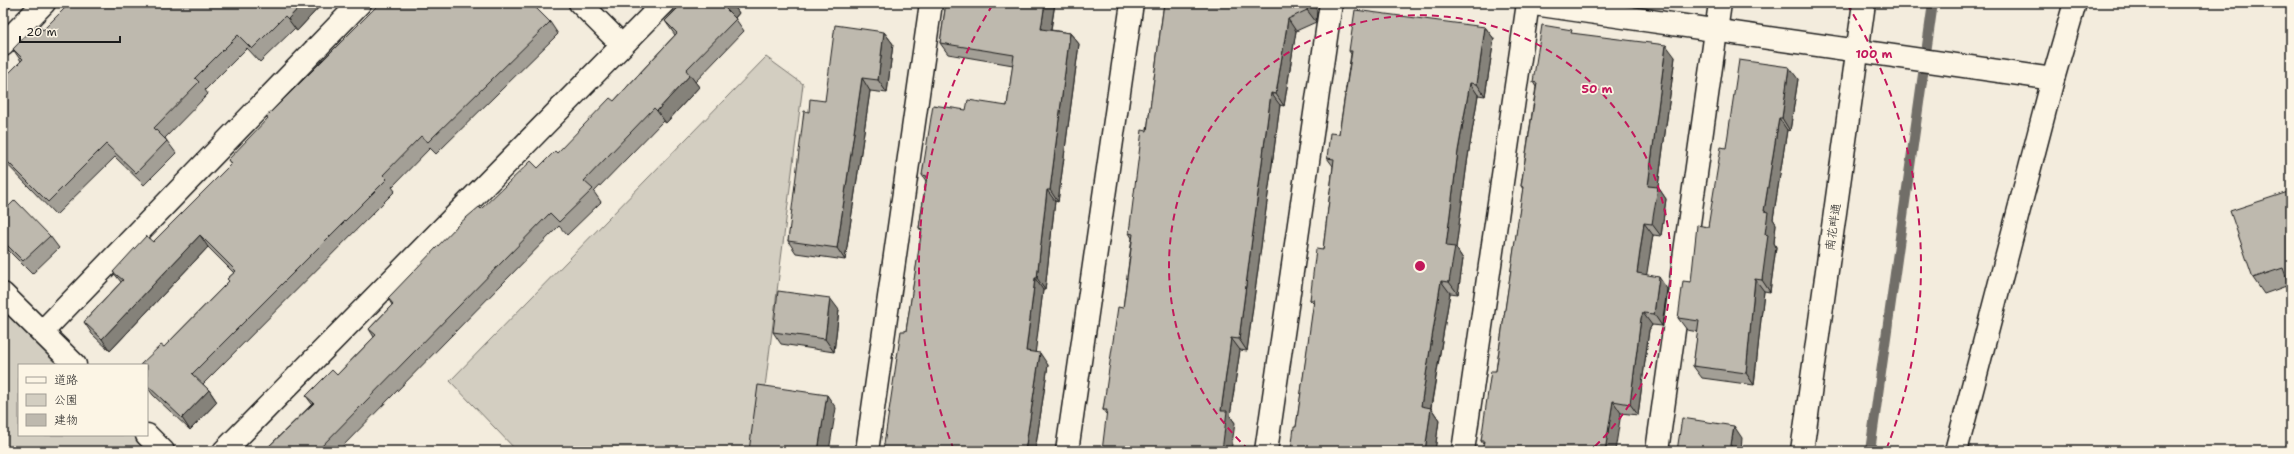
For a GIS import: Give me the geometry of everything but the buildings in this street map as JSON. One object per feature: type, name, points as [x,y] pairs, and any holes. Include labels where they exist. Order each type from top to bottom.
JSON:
[{"type":"street","points":[[3,45],[44,3]]},
{"type":"street","points":[[42,332],[360,3]]},
{"type":"street","points":[[580,3],[622,45]]},
{"type":"street","points":[[224,451],[664,3]]},
{"type":"street","points":[[867,451],[931,3]]},
{"type":"street","points":[[1067,451],[1132,3]]},
{"type":"street","points":[[1266,451],[1331,3]]},
{"type":"street","points":[[1463,451],[1528,3],[2053,79]]},
{"type":"street","points":[[1657,451],[1720,3]]},
{"type":"street","name":"南花畔通","points":[[1802,451],[1864,3]]},
{"type":"street","points":[[1956,451],[2053,79],[2075,3]]},
{"type":"street","points":[[3,294],[74,364]]},
{"type":"street","points":[[148,436],[163,451]]},
{"type":"green space","points":[[766,57],[803,84],[757,451],[517,451],[450,381]]},
{"type":"green space","points":[[3,311],[59,364],[18,364],[18,436],[134,436],[150,451],[3,451]]},
{"type":"waterway","points":[[1870,451],[1933,3]]}]
